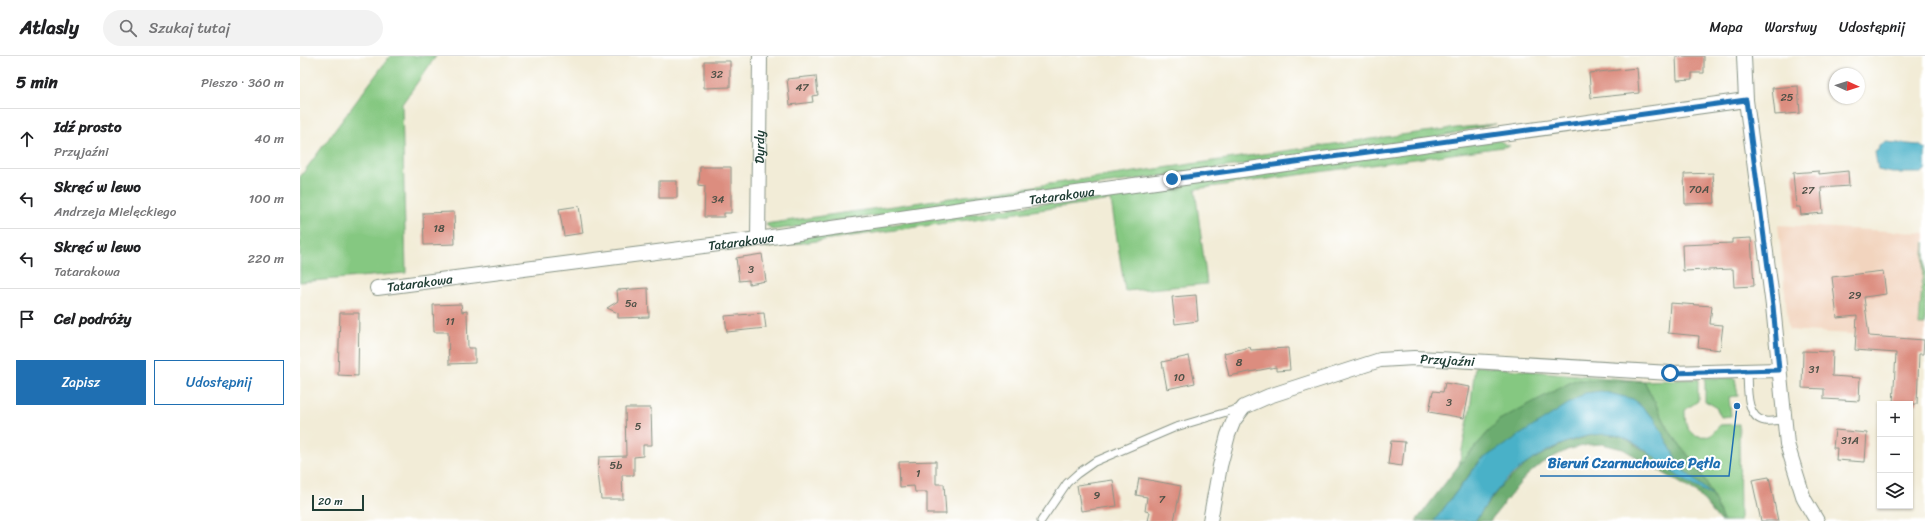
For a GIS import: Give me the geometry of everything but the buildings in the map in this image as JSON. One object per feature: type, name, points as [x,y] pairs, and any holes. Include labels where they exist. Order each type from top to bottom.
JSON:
[{"type":"street","name":"Dyrdy","points":[[758,239],[760,56]]},
{"type":"street","points":[[1744,56],[1746,100],[1773,306],[1787,444],[1804,500],[1817,521]]},
{"type":"street","name":"Tatarakowa","points":[[377,288],[758,239],[1047,197],[1746,100]]},
{"type":"street","name":"Przyjaźni","points":[[1244,407],[1269,396],[1362,365],[1380,360],[1406,358],[1485,361],[1670,373],[1779,370]]},
{"type":"street","points":[[1210,521],[1220,466],[1228,435],[1234,420],[1244,407]]},
{"type":"lane","points":[[1747,371],[1750,404],[1756,417],[1765,422],[1784,420]]},
{"type":"lane","points":[[1041,521],[1068,483],[1077,474],[1094,462],[1176,427],[1244,407]]},
{"type":"shaded area","points":[[1778,225],[1925,233],[1925,339],[1789,330]]},
{"type":"green space","points":[[390,56],[436,56],[402,104],[406,273],[300,282],[300,177]]},
{"type":"green space","points":[[1496,124],[1428,139],[773,230],[765,224],[1355,141]]},
{"type":"green space","points":[[1498,140],[1510,146],[1195,189],[1207,284],[1125,291],[1111,200],[766,248],[766,242]]},
{"type":"green space","points":[[1925,242],[1925,325],[1919,325]]},
{"type":"green space","points":[[1475,366],[1644,381],[1499,420],[1459,465],[1470,410]]},
{"type":"green space","points":[[1705,378],[1735,378],[1738,396],[1729,397],[1731,416],[1721,417],[1716,407],[1705,401]]},
{"type":"green space","points":[[1698,379],[1698,401],[1685,410],[1687,427],[1693,434],[1710,436],[1720,425],[1739,424],[1740,521],[1723,521],[1713,496],[1698,468],[1670,432],[1644,381]]},
{"type":"green space","points":[[1575,380],[1644,381],[1670,432],[1698,468],[1713,496],[1723,521],[1720,521],[1697,493],[1623,449],[1602,444],[1587,445],[1567,450],[1542,463],[1524,478],[1490,521],[1475,521],[1501,486],[1530,461],[1567,442],[1601,433],[1623,437],[1711,494],[1681,468],[1655,419],[1633,399],[1481,459],[1434,521],[1416,521],[1459,465],[1499,420]]},
{"type":"water","points":[[1886,142],[1919,145],[1925,149],[1925,170],[1922,173],[1892,173],[1878,170],[1875,152],[1878,150],[1879,145]]},
{"type":"water","points":[[1601,391],[1633,399],[1655,419],[1681,468],[1713,496],[1679,477],[1632,442],[1610,434],[1593,435],[1575,439],[1557,446],[1540,455],[1510,476],[1490,499],[1475,521],[1434,521],[1481,460],[1585,393]]},
{"type":"place","name":"Bieruń Czarnuchowice Pętla","points":[[1737,406]]},
{"type":"route","points":[[1172,179],[1746,100],[1773,306],[1779,370],[1670,373]]}]
